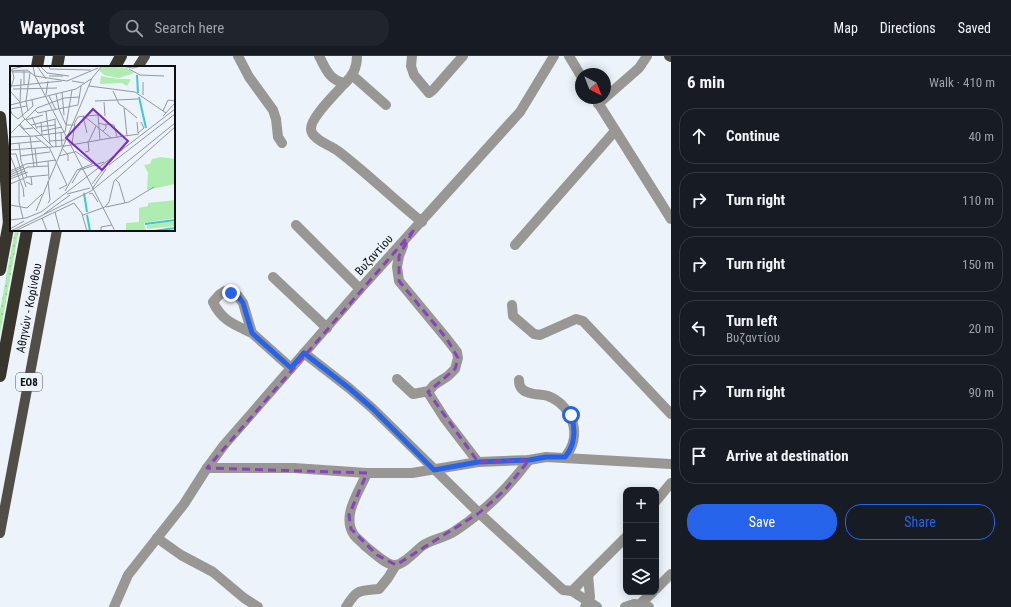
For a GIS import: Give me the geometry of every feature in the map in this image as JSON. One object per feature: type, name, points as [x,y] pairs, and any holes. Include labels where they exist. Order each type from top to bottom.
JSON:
[{"type":"highway","points":[[37,66],[39,56]]},
{"type":"highway","points":[[57,66],[59,56]]},
{"type":"highway","points":[[116,66],[121,56]]},
{"type":"highway","points":[[0,117],[5,166],[8,224]]},
{"type":"highway","points":[[0,270],[10,215]]},
{"type":"highway","points":[[0,376],[27,232]]},
{"type":"main road","points":[[139,66],[145,56]]},
{"type":"main road","name":"Αθηνών - Κορίνθου","points":[[0,533],[57,231]]},
{"type":"street","points":[[238,56],[249,76],[273,110],[276,119],[278,137],[282,143]]},
{"type":"street","points":[[319,56],[332,77],[337,81],[345,83]]},
{"type":"street","points":[[357,56],[352,75],[322,108],[311,124],[311,129],[317,139],[329,145],[344,156],[422,222]]},
{"type":"street","points":[[412,56],[411,66],[414,75],[424,89],[429,93],[463,56]]},
{"type":"street","name":"Βυζαντίου","points":[[114,607],[128,575],[184,504],[207,468],[229,440],[360,289],[520,112],[554,56]]},
{"type":"street","points":[[569,56],[576,68]]},
{"type":"street","points":[[611,89],[639,68],[647,56]]},
{"type":"street","points":[[352,75],[386,105]]},
{"type":"street","points":[[598,104],[671,219]]},
{"type":"street","points":[[515,245],[616,132]]},
{"type":"street","points":[[296,225],[360,289]]},
{"type":"street","points":[[397,379],[413,394],[429,391],[434,385],[448,376],[454,369],[458,358],[456,352],[447,339],[399,281],[397,266],[398,256],[413,231]]},
{"type":"street","points":[[273,276],[327,328]]},
{"type":"street","points":[[512,305],[513,316],[534,334],[540,336],[576,319],[583,321],[671,414]]},
{"type":"street","points":[[252,333],[291,368]]},
{"type":"street","points":[[304,353],[372,408],[479,513],[563,590],[572,591],[586,604],[597,607]]},
{"type":"street","points":[[519,380],[522,389],[527,392],[548,396],[565,408],[571,415],[574,424],[573,444],[570,452],[565,457]]},
{"type":"street","points":[[429,391],[429,394],[435,404],[478,462]]},
{"type":"street","points":[[207,468],[294,468],[367,473],[412,474],[478,462],[529,460],[546,457],[671,464]]},
{"type":"street","points":[[346,607],[356,592],[362,590],[379,589],[396,565],[423,546],[443,538],[455,531],[479,513],[505,490],[529,460]]},
{"type":"street","points":[[367,473],[349,515],[351,529],[355,537],[377,555],[389,564],[396,565]]},
{"type":"street","points":[[659,497],[671,483]]},
{"type":"street","points":[[157,538],[181,555],[213,572],[244,598],[258,607]]},
{"type":"street","points":[[572,591],[623,540]]},
{"type":"street","points":[[659,586],[671,574]]},
{"type":"street","points":[[586,604],[590,597],[588,575]]},
{"type":"street","points":[[625,607],[634,604],[644,606],[651,595]]},
{"type":"highlighted area","points":[[413,231],[399,256],[399,281],[447,339],[458,358],[455,369],[428,392],[478,462],[529,460],[505,490],[479,513],[396,565],[377,555],[351,529],[349,515],[367,473],[207,468]]},
{"type":"green space","points":[[15,231],[19,231],[0,334],[0,310]]},
{"type":"route","points":[[231,293],[238,296],[243,303],[252,333],[291,368],[304,353],[372,408],[434,470],[478,462],[565,457],[570,452],[573,444],[574,424],[571,415]]}]
